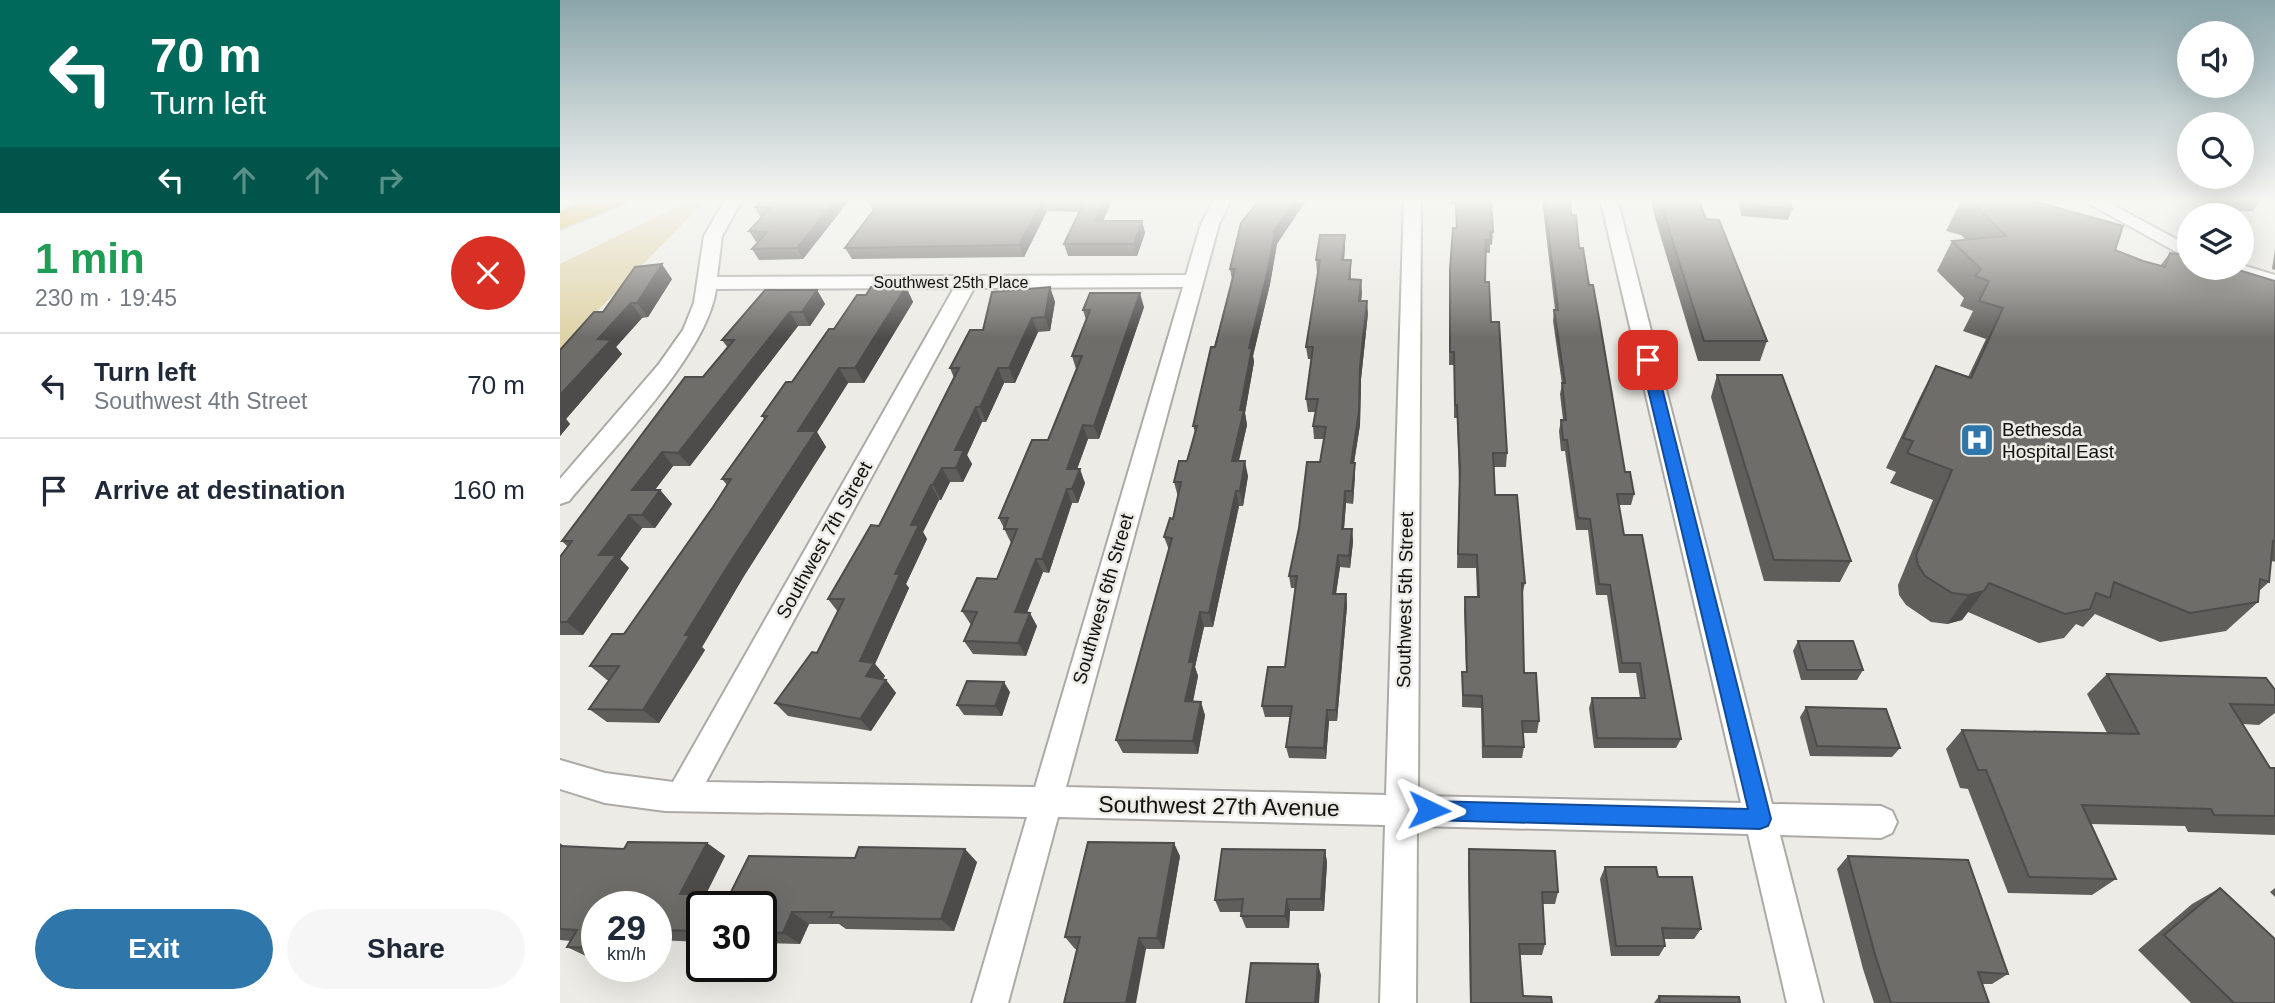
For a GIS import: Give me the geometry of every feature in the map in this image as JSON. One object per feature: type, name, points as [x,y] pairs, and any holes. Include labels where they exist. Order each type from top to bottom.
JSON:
[{"type":"street","points":[[560,495],[681,349],[704,303],[712,245]]},
{"type":"street","name":"Southwest 6th Street","points":[[990,1003],[1204,245]]},
{"type":"street","name":"Southwest 5th Street","points":[[1398,1003],[1412,245]]},
{"type":"street","points":[[1620,245],[1805,1003]]},
{"type":"street","points":[[2254,274],[2275,281]]},
{"type":"street","name":"Southwest 25th Place","points":[[708,283],[1194,281]]},
{"type":"street","name":"Southwest 7th Street","points":[[681,797],[967,282]]},
{"type":"street","name":"Southwest 27th Avenue","points":[[560,774],[588,786],[632,795],[681,797],[1045,802],[1881,822]]},
{"type":"shaded area","points":[[600,245],[662,245],[560,349],[560,264]]},
{"type":"building","points":[[756,245],[800,245],[797,248],[752,249]]},
{"type":"building","points":[[847,245],[1019,245],[1019,245],[845,248]]},
{"type":"building","points":[[1236,245],[1273,245],[1249,348],[1252,348],[1240,410],[1244,410],[1232,461],[1245,461],[1240,491],[1236,491],[1209,613],[1200,612],[1189,662],[1194,662],[1185,701],[1201,702],[1193,741],[1116,740],[1172,538],[1164,537],[1170,518],[1173,519],[1181,482],[1174,482],[1179,461],[1187,461],[1197,426],[1193,426],[1211,347],[1215,347],[1235,269],[1230,269]]},
{"type":"building","points":[[1318,245],[1344,245],[1342,260],[1351,260],[1349,279],[1361,280],[1359,301],[1367,301],[1360,367],[1359,412],[1351,463],[1355,463],[1352,491],[1345,491],[1342,529],[1352,529],[1349,556],[1338,555],[1333,594],[1346,594],[1336,710],[1327,710],[1324,748],[1286,747],[1292,706],[1262,706],[1268,667],[1285,667],[1297,576],[1289,576],[1299,528],[1307,462],[1320,462],[1326,427],[1313,426],[1318,399],[1306,399],[1313,347],[1306,347],[1320,260],[1316,260]]},
{"type":"building","points":[[1452,245],[1486,245],[1485,282],[1489,282],[1491,322],[1499,322],[1507,453],[1493,453],[1495,495],[1517,495],[1525,583],[1522,583],[1524,673],[1536,673],[1539,721],[1522,721],[1524,747],[1484,746],[1482,696],[1463,695],[1462,672],[1467,672],[1465,597],[1479,597],[1477,555],[1458,554],[1460,470],[1454,352],[1450,352]]},
{"type":"building","points":[[1550,245],[1579,245],[1579,248],[1583,248],[1589,285],[1593,285],[1625,472],[1630,472],[1634,494],[1617,494],[1624,535],[1642,535],[1681,739],[1597,738],[1592,698],[1645,698],[1640,663],[1622,663],[1610,585],[1599,584],[1590,519],[1578,518],[1567,440],[1563,440],[1561,420],[1566,420],[1562,383],[1565,383],[1554,310],[1558,310]]},
{"type":"building","points":[[1674,245],[1729,245],[1767,341],[1704,341]]},
{"type":"building","points":[[1956,245],[2117,245],[2115,250],[2165,267],[2170,253],[2177,254],[2177,280],[2254,280],[2254,275],[2275,281],[2275,542],[2273,541],[2269,582],[2260,579],[2258,602],[2190,613],[2114,582],[2110,598],[2096,593],[2090,609],[2065,614],[1989,583],[1984,591],[1968,595],[1952,593],[1925,576],[1918,565],[1916,555],[1952,470],[1907,453],[1913,441],[1903,438],[1936,366],[1971,378],[2003,308],[1979,301],[1989,281],[1975,276],[1981,269]]},
{"type":"building","points":[[662,264],[637,303],[631,303],[598,339],[611,340],[560,395],[560,350],[594,312],[603,312],[635,267]]},
{"type":"building","points":[[871,287],[906,287],[855,368],[839,368],[798,431],[816,431],[685,635],[690,635],[643,710],[589,709],[619,666],[590,666],[612,634],[624,634],[713,507],[731,479],[722,479],[767,416],[762,416],[786,382],[792,382],[857,295],[866,295]]},
{"type":"building","points":[[1050,287],[1045,317],[1032,318],[1009,368],[998,368],[980,407],[976,407],[955,450],[964,450],[956,468],[942,468],[911,525],[919,525],[895,574],[900,574],[860,661],[874,663],[866,676],[886,680],[860,719],[775,703],[812,652],[817,653],[844,599],[828,599],[871,525],[879,526],[959,368],[950,368],[970,330],[983,330],[992,292]]},
{"type":"building","points":[[765,290],[817,290],[802,312],[790,312],[678,453],[662,452],[632,490],[660,490],[642,515],[629,515],[599,555],[616,555],[567,622],[560,622],[560,557],[572,541],[562,541],[685,377],[703,377],[734,340],[722,340]]},
{"type":"building","points":[[1090,293],[1140,293],[1094,426],[1083,425],[1067,469],[1080,469],[1072,489],[1067,489],[1042,559],[1036,559],[1015,612],[1030,613],[1018,643],[964,641],[977,612],[962,611],[977,578],[997,579],[1017,529],[1004,529],[1008,518],[999,518],[1032,440],[1048,440],[1082,356],[1072,356],[1090,310],[1083,310]]},
{"type":"building","points":[[1717,375],[1782,375],[1851,561],[1774,560]]},
{"type":"building","points":[[1798,641],[1853,641],[1863,670],[1807,670]]},
{"type":"building","points":[[2107,674],[2266,678],[2275,690],[2275,705],[2230,704],[2270,768],[2275,768],[2275,816],[2214,815],[2211,809],[2082,805],[2116,879],[2029,877],[1986,770],[1978,770],[1962,730],[2139,734]]},
{"type":"building","points":[[967,681],[1004,682],[995,706],[957,705]]},
{"type":"building","points":[[1806,707],[1886,709],[1900,748],[1817,746]]},
{"type":"building","points":[[628,842],[707,843],[680,894],[686,894],[686,931],[672,930],[672,891],[581,891],[581,947],[567,947],[577,930],[560,929],[560,846],[624,849]]},
{"type":"building","points":[[1088,842],[1174,843],[1157,938],[1139,938],[1126,1003],[1064,1003],[1080,937],[1065,937]]},
{"type":"building","points":[[859,847],[965,849],[941,919],[830,917],[833,912],[792,912],[783,933],[777,933],[777,891],[732,891],[749,856],[855,858]]},
{"type":"building","points":[[1222,849],[1325,850],[1321,899],[1287,899],[1285,916],[1241,916],[1243,899],[1215,900]]},
{"type":"building","points":[[1469,849],[1555,851],[1558,892],[1542,892],[1545,944],[1519,944],[1523,996],[1551,997],[1552,1003],[1471,1003]]},
{"type":"building","points":[[1848,856],[1968,860],[2008,974],[1978,972],[1989,1003],[1891,1003]]},
{"type":"building","points":[[1605,867],[1656,867],[1658,877],[1692,877],[1701,929],[1662,928],[1665,946],[1616,946]]},
{"type":"building","points":[[2220,888],[2275,939],[2275,1003],[2234,1003],[2164,935]]},
{"type":"building","points":[[1251,963],[1318,964],[1315,1003],[1246,1003]]},
{"type":"building","points":[[1659,996],[1739,997],[1740,1003],[1660,1003]]},
{"type":"place","name":"Bethesda Hospital East","points":[[1977,440]]},
{"type":"route","points":[[1429,810],[1760,819],[1648,360]]}]
